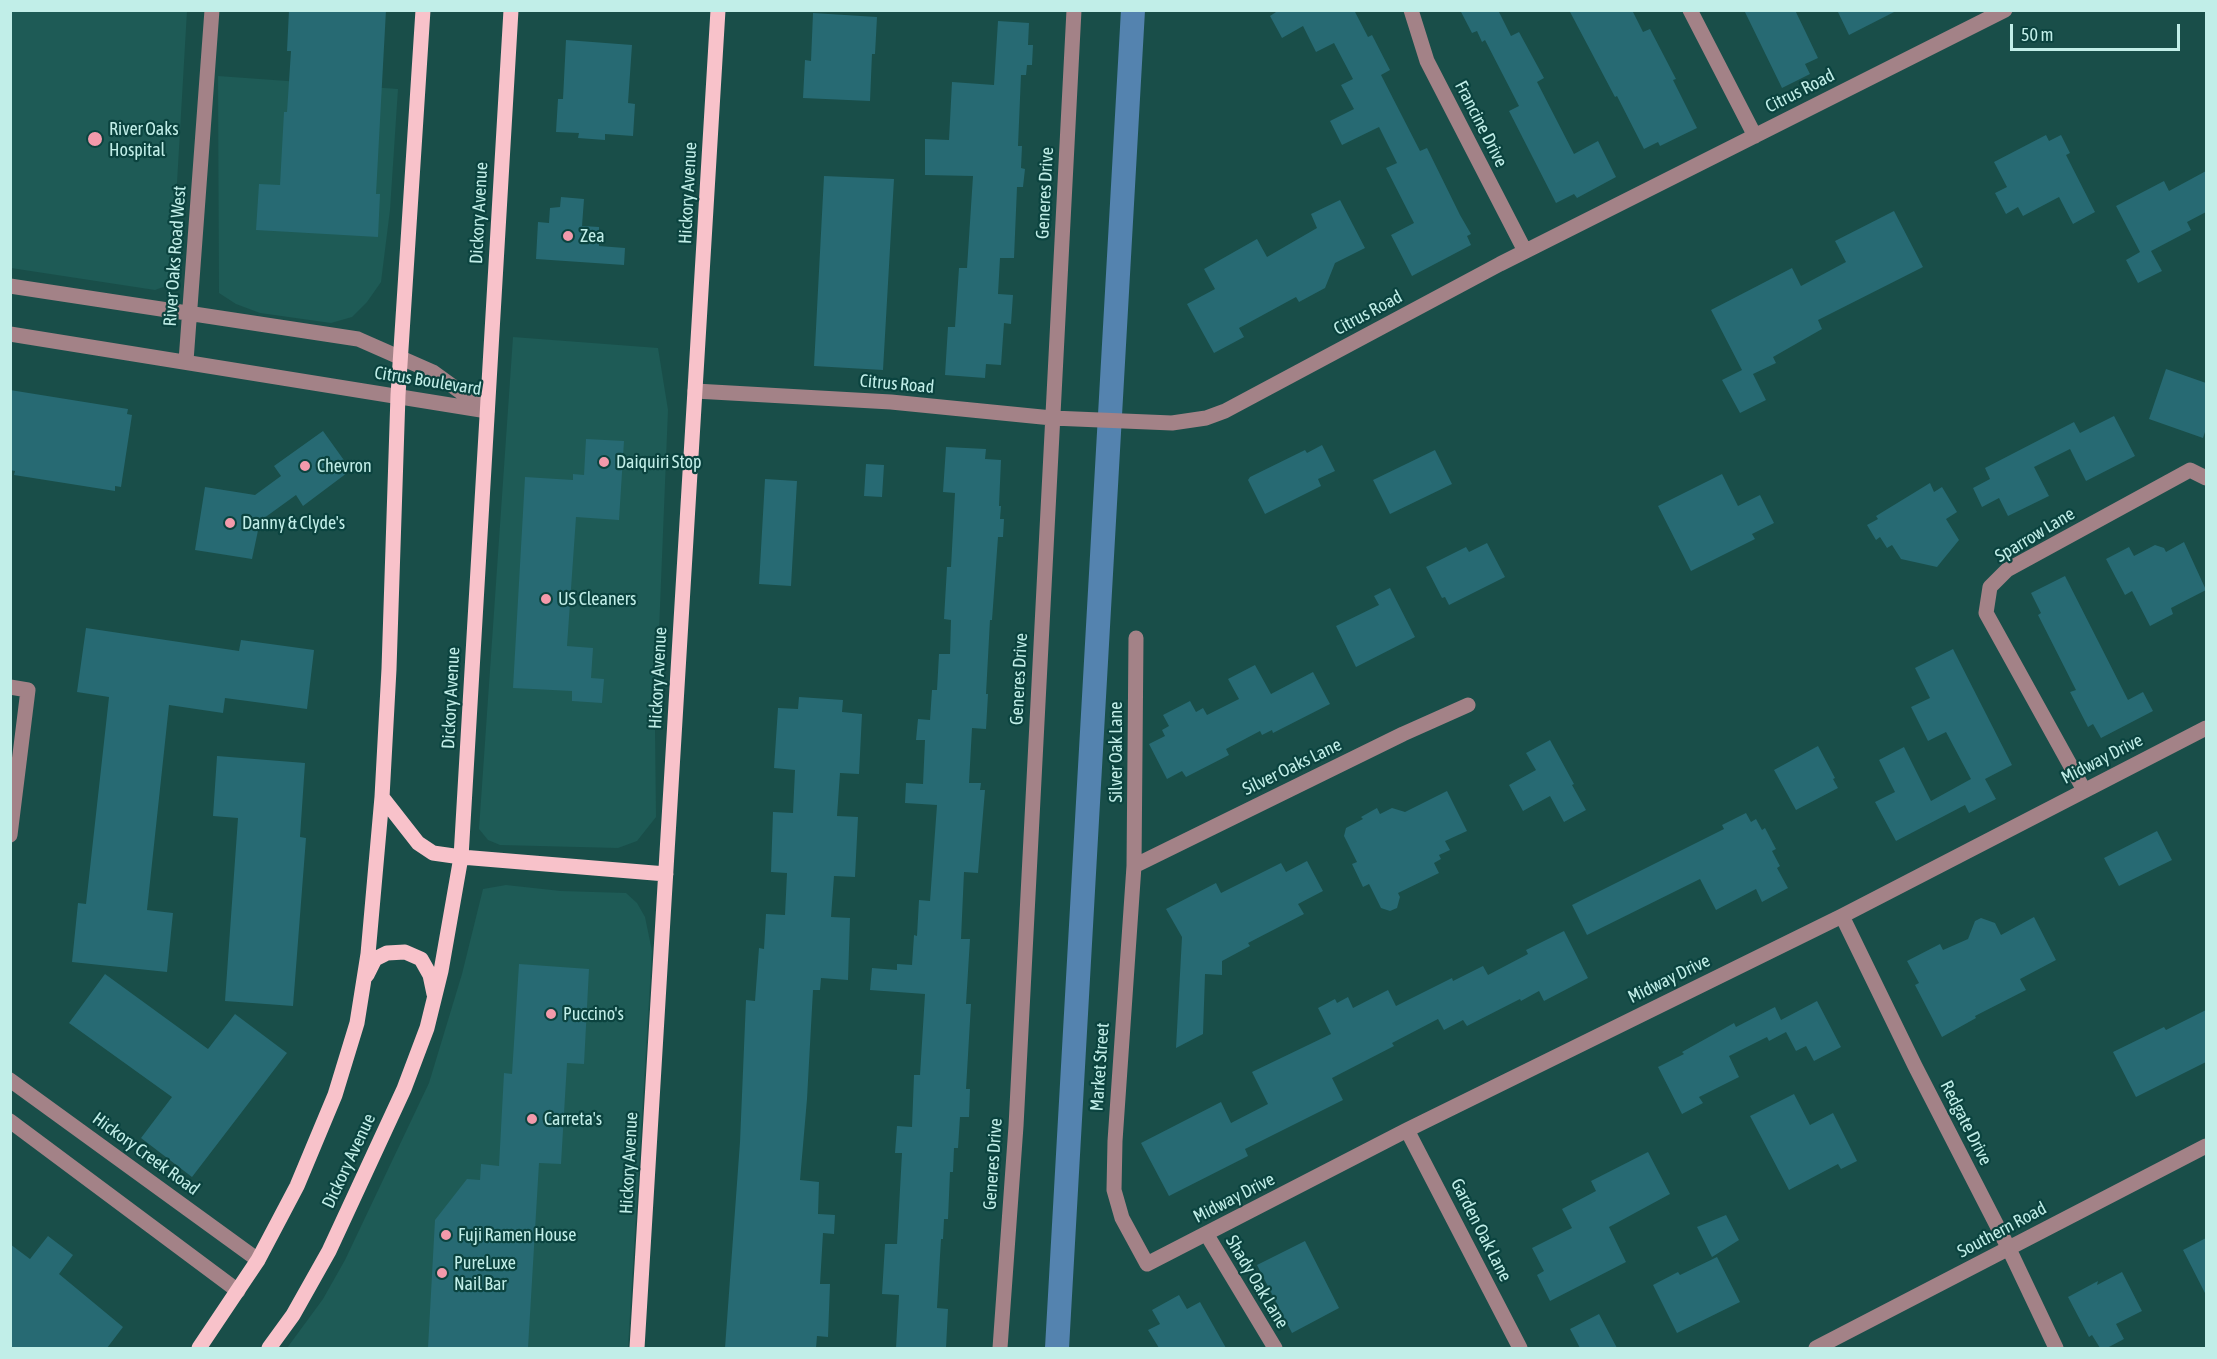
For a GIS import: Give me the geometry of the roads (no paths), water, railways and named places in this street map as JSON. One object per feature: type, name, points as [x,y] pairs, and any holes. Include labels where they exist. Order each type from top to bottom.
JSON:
[{"type":"main road","name":"Dickory Avenue","points":[[199,1348],[258,1260],[297,1186],[335,1095],[357,1023],[382,797],[400,357],[423,10]]},
{"type":"main road","name":"Dickory Avenue","points":[[269,1348],[293,1315],[329,1251],[404,1089],[427,1028],[441,971],[461,857],[511,10]]},
{"type":"main road","name":"Hickory Avenue","points":[[637,1348],[718,10]]},
{"type":"main road","points":[[382,797],[418,843],[433,853],[666,874]]},
{"type":"main road","points":[[363,982],[375,959],[387,953],[405,952],[421,959],[430,975],[435,997]]},
{"type":"street","name":"River Oaks Road West","points":[[186,361],[212,10]]},
{"type":"street","name":"Generes Drive","points":[[1000,1348],[1059,418],[1074,10]]},
{"type":"street","name":"Francine Drive","points":[[1411,10],[1427,61],[1525,251]]},
{"type":"street","points":[[1690,10],[1755,136]]},
{"type":"street","name":"Citrus Road","points":[[696,391],[891,402],[1059,418],[1140,423],[1185,422],[1206,418],[1225,411],[1525,251],[1755,136],[1973,17],[2005,10]]},
{"type":"street","name":"Citrus Boulevard","points":[[10,286],[358,339],[433,372],[487,411]]},
{"type":"street","name":"Citrus Boulevard","points":[[10,334],[487,411]]},
{"type":"street","name":"Sparrow Lane","points":[[2084,790],[1986,613],[1990,587],[2007,570],[2190,470],[2206,478]]},
{"type":"street","name":"Silver Oak Lane","points":[[1134,866],[1136,638]]},
{"type":"street","points":[[10,687],[28,690],[10,835]]},
{"type":"street","name":"Silver Oaks Lane","points":[[1134,866],[1403,734],[1468,705]]},
{"type":"street","name":"Midway Drive","points":[[1147,1264],[1407,1130],[1842,916],[2206,728]]},
{"type":"street","name":"Market Street","points":[[1134,866],[1114,1141],[1114,1190],[1122,1218],[1147,1264]]},
{"type":"street","name":"Redgate Drive","points":[[1842,916],[2009,1249],[2056,1348]]},
{"type":"street","name":"Hickory Creek Road","points":[[10,1080],[258,1260]]},
{"type":"street","points":[[10,1121],[238,1291]]},
{"type":"street","name":"Garden Oak Lane","points":[[1407,1130],[1520,1348]]},
{"type":"street","name":"Southern Road","points":[[1816,1348],[2206,1146]]},
{"type":"street","name":"Shady Oak Lane","points":[[1207,1235],[1275,1348]]},
{"type":"waterway","points":[[1057,1348],[1133,10]]},
{"type":"place","name":"River Oaks Hospital","points":[[95,139]]},
{"type":"place","name":"Zea","points":[[568,236]]},
{"type":"place","name":"Daiquiri Stop","points":[[604,462]]},
{"type":"place","name":"Chevron","points":[[305,466]]},
{"type":"place","name":"Danny & Clyde's","points":[[230,523]]},
{"type":"place","name":"US Cleaners","points":[[546,599]]},
{"type":"place","name":"Puccino's","points":[[551,1014]]},
{"type":"place","name":"Carreta's","points":[[532,1119]]},
{"type":"place","name":"Fuji Ramen House","points":[[446,1235]]},
{"type":"place","name":"PureLuxe Nail Bar","points":[[442,1273]]}]
